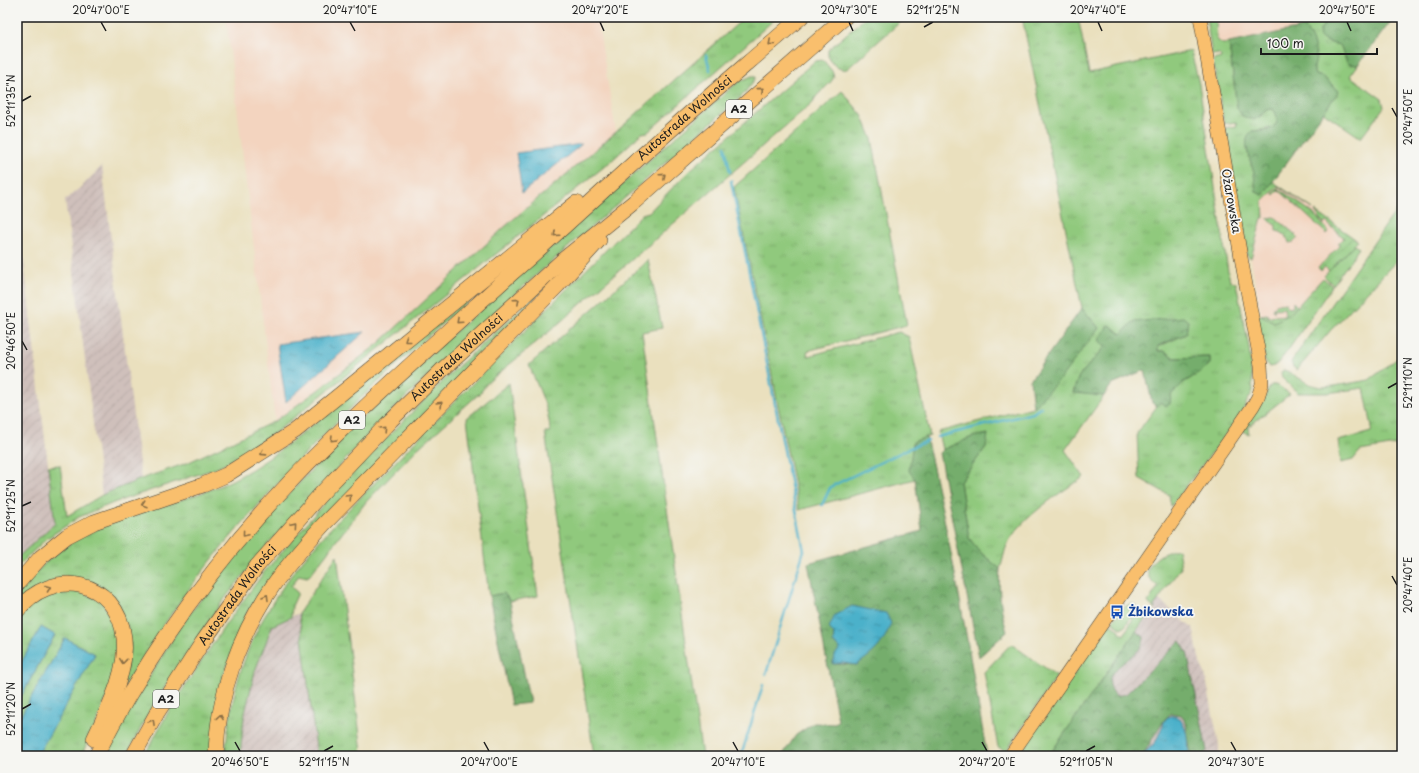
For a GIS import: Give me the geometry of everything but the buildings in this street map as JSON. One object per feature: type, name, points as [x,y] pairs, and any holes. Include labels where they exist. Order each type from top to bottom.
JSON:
[{"type":"highway","name":"Autostrada Wolności","points":[[96,756],[127,698],[171,630],[223,560],[289,484],[356,416],[401,374],[657,142],[800,17]]},
{"type":"highway","name":"Autostrada Wolności","points":[[132,756],[157,713],[202,643],[258,566],[319,496],[391,420],[441,371],[564,259],[634,202],[845,17]]},
{"type":"highway","points":[[17,584],[40,557],[67,536],[94,522],[226,475],[295,431],[560,216],[657,142]]},
{"type":"highway","points":[[216,756],[221,712],[233,666],[256,614],[292,560],[323,524],[553,290],[634,202]]},
{"type":"highway","points":[[17,611],[30,598],[40,591],[64,583],[87,586],[96,591],[110,603],[121,623],[124,638],[123,667],[109,707],[88,756]]},
{"type":"main road","name":"Ożarowska","points":[[1010,756],[1253,406],[1258,397],[1262,384],[1261,365],[1200,17]]},
{"type":"shaded area","points":[[226,17],[597,17],[616,132],[509,223],[378,344],[275,421]]},
{"type":"shaded area","points":[[1216,17],[1313,17],[1305,25],[1305,27],[1223,44],[1217,40]]},
{"type":"shaded area","points":[[102,166],[141,479],[102,495],[65,200]]},
{"type":"shaded area","points":[[1272,181],[1358,241],[1290,314],[1274,322],[1261,315],[1251,258],[1263,195]]},
{"type":"shaded area","points":[[20,229],[55,523],[17,558],[17,231]]},
{"type":"shaded area","points":[[1158,599],[1191,627],[1193,627],[1200,663],[1205,673],[1219,745],[1219,756],[1051,756],[1050,754],[1147,616],[1152,615],[1155,611],[1154,606]]},
{"type":"shaded area","points":[[299,613],[317,756],[240,756],[244,717],[255,671],[272,626]]},
{"type":"green space","points":[[745,17],[777,17],[648,132],[642,133],[610,162],[276,432],[220,467],[116,502],[79,517],[46,539],[17,567],[17,558],[55,523],[48,466],[60,465],[67,516],[102,495],[141,479],[187,463],[275,421],[378,344],[509,223],[616,132]]},
{"type":"green space","points":[[866,17],[906,17],[847,69],[838,68],[833,64],[828,56],[828,50]]},
{"type":"green space","points":[[1022,17],[1078,17],[1089,73],[1191,51],[1199,84],[1228,271],[1230,281],[1236,283],[1249,347],[1253,391],[1237,420],[1171,506],[1169,495],[1139,478],[1137,433],[1160,402],[1171,395],[1183,383],[1210,364],[1210,357],[1174,358],[1164,351],[1158,351],[1158,347],[1186,334],[1121,334],[1111,326],[1105,347],[1079,376],[1073,392],[1104,396],[1065,450],[1084,477],[1041,507],[1021,526],[1007,545],[1000,569],[980,552],[969,538],[960,482],[986,447],[972,437],[942,450],[938,432],[1033,407],[1099,328],[1082,308]]},
{"type":"green space","points":[[1206,17],[1216,17],[1217,40],[1223,44],[1229,43],[1237,107],[1260,117],[1265,111],[1273,109],[1277,116],[1278,121],[1274,127],[1252,131],[1247,150],[1254,173],[1256,192],[1263,194],[1272,181],[1313,209],[1278,186],[1263,202],[1264,218],[1262,218],[1251,258],[1247,255],[1225,128],[1237,126],[1236,122],[1224,124],[1213,60],[1221,58],[1220,54],[1212,55]]},
{"type":"green space","points":[[1313,17],[1332,17],[1323,24],[1331,43],[1340,45],[1349,64],[1358,65],[1350,76],[1382,99],[1384,107],[1361,138],[1323,112],[1339,91],[1323,77],[1315,75],[1315,52],[1305,27],[1305,25]]},
{"type":"green space","points":[[1332,17],[1394,17],[1358,65],[1349,64],[1340,45],[1326,41],[1320,36],[1319,32],[1321,28]]},
{"type":"green space","points":[[1305,27],[1315,49],[1315,75],[1323,77],[1339,91],[1263,195],[1256,192],[1254,173],[1247,151],[1247,140],[1252,131],[1270,129],[1273,127],[1277,122],[1277,116],[1273,109],[1270,109],[1254,120],[1242,116],[1237,108],[1229,43]]},
{"type":"green space","points":[[823,60],[832,71],[834,77],[817,95],[813,102],[550,331],[487,383],[481,392],[416,450],[366,502],[310,575],[307,577],[299,575],[291,587],[298,593],[292,606],[291,617],[272,626],[255,671],[244,717],[240,756],[225,756],[234,695],[242,666],[254,637],[268,611],[301,562],[341,517],[642,214],[649,212],[688,172],[815,61]]},
{"type":"green space","points":[[755,76],[755,79],[743,95],[503,304],[380,422],[268,544],[219,606],[153,705],[126,756],[103,756],[116,731],[181,625],[252,534],[342,437],[437,348],[738,82]]},
{"type":"green space","points":[[842,91],[862,115],[872,139],[907,325],[807,351],[808,356],[899,332],[909,337],[930,436],[913,442],[915,479],[799,510],[734,187]]},
{"type":"green space","points":[[1278,188],[1313,213],[1329,232],[1327,234],[1279,190],[1274,195],[1273,194]]},
{"type":"green space","points":[[1402,202],[1402,255],[1330,331],[1297,370],[1293,367],[1291,362]]},
{"type":"green space","points":[[1315,211],[1358,241],[1329,271],[1325,267],[1321,271],[1318,268],[1339,246],[1339,243],[1344,238],[1326,222],[1324,224]]},
{"type":"green space","points":[[1275,217],[1298,237],[1294,242],[1289,243],[1286,236],[1281,232],[1276,231],[1276,226],[1267,218]]},
{"type":"green space","points":[[1354,245],[1359,248],[1333,285],[1324,276]]},
{"type":"green space","points":[[648,260],[662,328],[642,332],[702,756],[594,756],[545,432],[550,432],[548,415],[529,365]]},
{"type":"green space","points":[[503,270],[359,400],[336,422],[271,491],[229,539],[190,588],[157,635],[116,700],[128,627],[79,579],[17,604],[18,596],[27,582],[52,557],[73,542],[95,530],[119,520],[217,487],[268,459],[316,422]]},
{"type":"green space","points":[[1323,278],[1332,286],[1289,349],[1278,363],[1269,367],[1265,361],[1257,315],[1261,315],[1274,322],[1290,314]]},
{"type":"green space","points":[[543,289],[281,565],[247,613],[223,676],[211,756],[144,756],[170,709],[226,624],[265,571],[342,483],[453,371]]},
{"type":"green space","points":[[1293,302],[1297,306],[1290,314],[1274,322],[1261,315],[1267,314],[1268,317],[1274,315],[1285,315],[1284,308],[1274,309],[1274,312],[1273,310],[1275,306],[1286,303],[1288,308],[1293,307]]},
{"type":"green space","points":[[1082,308],[1099,328],[1060,379],[1033,407],[1030,380]]},
{"type":"green space","points":[[1183,317],[1188,321],[1186,334],[1158,346],[1158,351],[1164,351],[1174,358],[1210,357],[1210,364],[1183,383],[1171,395],[1170,404],[1165,406],[1160,402],[1157,406],[1152,403],[1145,370],[1112,384],[1104,396],[1073,393],[1079,376],[1105,347],[1099,340],[1108,325],[1121,334],[1133,322]]},
{"type":"green space","points":[[1402,355],[1402,444],[1360,451],[1353,460],[1341,463],[1338,441],[1371,432],[1372,427],[1364,388],[1327,393],[1298,393],[1282,378],[1281,373],[1283,370],[1287,371],[1309,384],[1321,387],[1334,386],[1369,380]]},
{"type":"green space","points":[[509,383],[538,596],[510,601],[504,594],[489,596],[467,418]]},
{"type":"green space","points":[[1271,385],[1277,385],[1290,394],[1248,427],[1249,434],[1242,431],[1257,409]]},
{"type":"green space","points":[[988,434],[986,447],[960,482],[969,538],[980,552],[1000,569],[1000,601],[1007,632],[979,657],[939,453],[942,450],[972,437]]},
{"type":"green space","points":[[926,437],[952,556],[987,756],[782,756],[796,735],[814,723],[835,724],[838,720],[808,563],[922,531],[915,479],[909,471],[913,442]],"holes":[[[874,611],[886,613],[857,665],[834,664],[840,648],[833,643],[834,634]]]},
{"type":"green space","points":[[1178,549],[1181,567],[1154,606],[1155,609],[1148,602],[1158,587],[1149,578],[1147,571],[1153,562],[1160,556]]},
{"type":"green space","points":[[337,555],[362,756],[317,756],[299,613]]},
{"type":"green space","points":[[74,589],[102,601],[119,633],[116,674],[97,722],[81,756],[37,756],[95,654],[65,638],[17,722],[17,704],[55,635],[41,627],[17,670],[17,619],[34,601],[49,593]]},
{"type":"green space","points":[[504,593],[510,601],[530,703],[511,705],[489,596]]},
{"type":"green space","points":[[1131,604],[1136,605],[1132,610],[1134,612],[1124,628],[1121,628],[1112,622],[1122,609]]},
{"type":"green space","points":[[1146,612],[1152,615],[1147,616],[1050,754],[1029,751],[1025,756],[1020,756],[1028,740],[1109,624],[1120,630],[1119,632],[1124,635],[1136,613],[1142,617]]},
{"type":"green space","points":[[1136,631],[1144,637],[1142,645],[1114,671],[1110,678],[1110,686],[1116,696],[1126,694],[1180,641],[1187,652],[1207,751],[1202,756],[1191,756],[1186,723],[1181,715],[1171,714],[1164,721],[1142,756],[1025,756],[1029,751],[1050,754]]},
{"type":"green space","points":[[1011,644],[1057,676],[1006,751],[998,747],[984,672]]},
{"type":"water","points":[[582,144],[522,193],[516,153]]},
{"type":"water","points":[[365,332],[286,402],[277,344]]},
{"type":"water","points":[[852,606],[886,613],[891,623],[885,637],[878,647],[857,665],[843,663],[833,664],[835,655],[840,648],[833,643],[834,634],[829,628],[835,615]]},
{"type":"water","points":[[41,627],[55,635],[17,704],[17,670]]},
{"type":"water","points":[[65,638],[95,654],[37,756],[17,756],[17,722]]},
{"type":"water","points":[[1175,715],[1185,727],[1188,739],[1189,756],[1142,756],[1156,741],[1165,720],[1168,717]]},
{"type":"waterway","points":[[706,55],[710,70]]},
{"type":"waterway","points":[[725,146],[730,172]]},
{"type":"waterway","points":[[731,181],[804,551]]},
{"type":"waterway","points":[[937,437],[1033,413],[1041,407]]},
{"type":"waterway","points":[[822,505],[830,488],[834,485],[910,448],[928,441]]},
{"type":"waterway","points":[[766,674],[804,550]]},
{"type":"waterway","points":[[741,756],[763,685]]},
{"type":"place","name":"Żbikowska","points":[[1117,612]]}]
